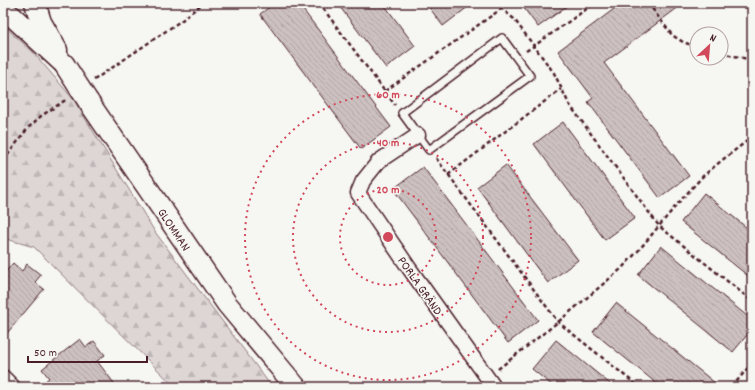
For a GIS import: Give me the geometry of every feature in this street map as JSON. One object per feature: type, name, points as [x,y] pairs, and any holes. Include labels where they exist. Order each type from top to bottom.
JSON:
[{"type":"street","points":[[3,9],[13,8],[23,3]]},
{"type":"street","name":"GLOMMAN","points":[[35,3],[41,22],[81,98],[227,304],[296,387]]},
{"type":"street","name":"GLOMMAN","points":[[3,9],[64,64]]},
{"type":"street","name":"PORLA GRÄND","points":[[418,136],[379,162],[362,182],[358,193],[409,268],[491,382]]},
{"type":"street","points":[[3,377],[13,387]]},
{"type":"lane","points":[[502,38],[530,76],[429,150],[402,113],[502,38]]},
{"type":"path","points":[[92,81],[182,20],[203,3]]},
{"type":"path","points":[[319,3],[402,113]]},
{"type":"path","points":[[495,3],[514,19],[554,73],[569,104],[659,226],[752,301]]},
{"type":"path","points":[[516,56],[534,46],[595,3]]},
{"type":"path","points":[[648,3],[672,36],[689,44]]},
{"type":"path","points":[[385,91],[501,9]]},
{"type":"path","points":[[729,55],[752,60]]},
{"type":"path","points":[[448,175],[562,89]]},
{"type":"path","points":[[3,161],[28,128],[41,116],[81,98]]},
{"type":"path","points":[[491,382],[558,322],[621,269],[703,176],[752,137]]},
{"type":"path","points":[[429,150],[558,322],[639,387]]},
{"type":"path","points":[[732,387],[752,363]]},
{"type":"green space","points":[[3,25],[33,52],[74,100],[155,232],[272,387],[175,387],[34,247],[3,238]]},
{"type":"building","points":[[275,3],[298,3],[391,127],[361,149],[260,14]]},
{"type":"building","points":[[337,3],[383,3],[415,46],[386,68]]},
{"type":"building","points":[[426,3],[473,3],[443,26]]},
{"type":"building","points":[[520,3],[571,3],[538,27]]},
{"type":"building","points":[[622,3],[684,3],[604,63],[689,176],[660,198],[588,102],[593,98],[558,51]]},
{"type":"building","points":[[563,122],[635,218],[605,240],[534,144]]},
{"type":"building","points":[[506,165],[578,260],[548,283],[477,187]]},
{"type":"building","points":[[423,167],[538,320],[508,343],[393,189]]},
{"type":"building","points":[[704,193],[752,232],[752,279],[681,222]]},
{"type":"building","points":[[661,246],[752,320],[752,329],[733,352],[638,275]]},
{"type":"building","points":[[13,263],[22,271],[27,264],[41,275],[35,282],[44,289],[3,338],[3,275]]},
{"type":"building","points":[[616,303],[720,387],[661,387],[593,332]]},
{"type":"building","points":[[80,339],[86,347],[94,341],[105,355],[97,361],[117,387],[38,387],[49,378],[42,369]]},
{"type":"building","points":[[556,340],[614,387],[554,387],[532,369]]}]
